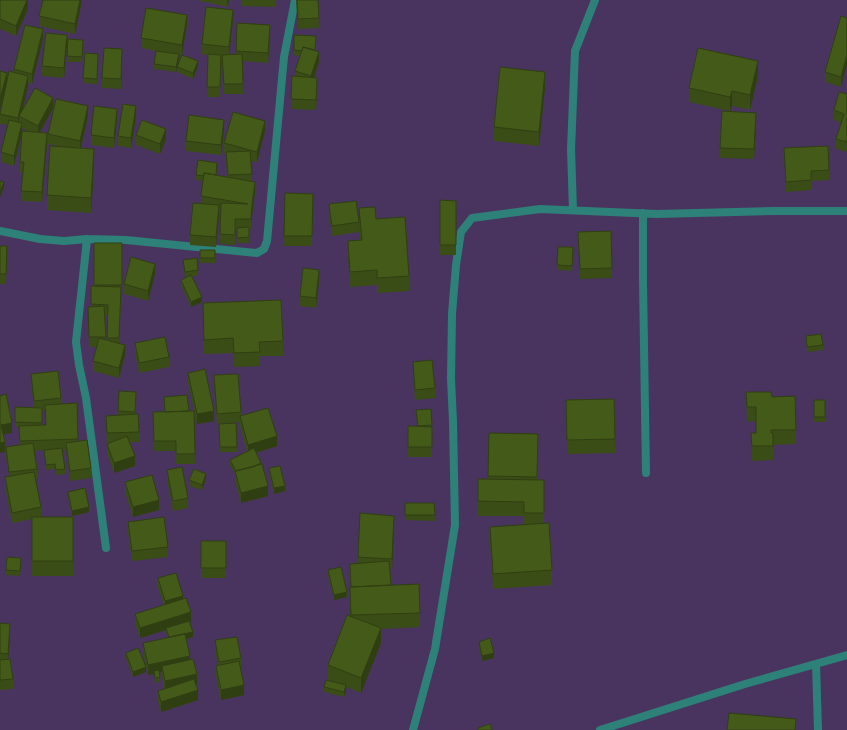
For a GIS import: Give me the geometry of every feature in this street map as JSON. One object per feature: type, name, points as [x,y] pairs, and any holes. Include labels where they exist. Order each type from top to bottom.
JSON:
[{"type":"street","points":[[0,231],[64,241],[87,239],[126,240],[257,253],[264,248],[267,241],[284,56],[296,0]]},
{"type":"street","points":[[573,210],[571,149],[575,51],[595,0]]},
{"type":"street","points":[[413,730],[435,649],[455,525],[451,379],[452,314],[456,265],[461,232],[472,218],[540,209],[657,214],[847,211]]},
{"type":"street","points":[[643,213],[646,473]]},
{"type":"street","points":[[87,239],[76,342],[86,398],[106,548]]},
{"type":"street","points":[[603,730],[745,684],[847,655]]},
{"type":"street","points":[[816,664],[818,730]]},
{"type":"building","points":[[0,0],[27,0],[16,26],[0,19]]},
{"type":"building","points":[[43,0],[80,0],[75,24],[39,16]]},
{"type":"building","points":[[297,0],[318,0],[319,18],[298,19]]},
{"type":"building","points":[[206,7],[233,10],[229,47],[202,44]]},
{"type":"building","points":[[146,8],[187,15],[182,45],[141,38]]},
{"type":"building","points":[[841,16],[847,18],[847,55],[841,77],[825,72]]},
{"type":"building","points":[[237,23],[270,25],[268,53],[236,51]]},
{"type":"building","points":[[25,25],[43,29],[32,74],[14,69]]},
{"type":"building","points":[[46,33],[67,35],[64,68],[42,66]]},
{"type":"building","points":[[294,35],[316,36],[315,50],[303,47],[302,51],[294,50]]},
{"type":"building","points":[[68,39],[83,40],[82,57],[67,56]]},
{"type":"building","points":[[303,47],[319,52],[311,76],[295,71]]},
{"type":"building","points":[[104,48],[122,49],[121,79],[102,78]]},
{"type":"building","points":[[698,48],[758,61],[750,95],[732,91],[730,97],[689,88]]},
{"type":"building","points":[[156,51],[179,54],[176,67],[154,64]]},
{"type":"building","points":[[85,53],[98,54],[97,79],[83,78]]},
{"type":"building","points":[[208,54],[221,55],[220,87],[207,87]]},
{"type":"building","points":[[242,54],[243,84],[224,84],[222,55]]},
{"type":"building","points":[[182,55],[198,61],[193,73],[177,67]]},
{"type":"building","points":[[500,67],[545,72],[539,132],[494,127]]},
{"type":"building","points":[[0,71],[7,73],[0,99]]},
{"type":"building","points":[[9,71],[28,76],[18,118],[0,114]]},
{"type":"building","points":[[292,76],[317,78],[316,100],[291,99]]},
{"type":"building","points":[[35,88],[53,98],[38,126],[19,116]]},
{"type":"building","points":[[839,92],[847,94],[847,142],[836,139],[844,114],[834,110]]},
{"type":"building","points":[[56,99],[88,106],[80,141],[48,134]]},
{"type":"building","points":[[123,104],[136,106],[131,138],[118,136]]},
{"type":"building","points":[[94,106],[117,109],[114,138],[91,135]]},
{"type":"building","points":[[722,111],[756,113],[754,149],[720,148]]},
{"type":"building","points":[[233,112],[265,121],[257,152],[224,143]]},
{"type":"building","points":[[189,115],[224,120],[221,145],[186,141]]},
{"type":"building","points":[[9,120],[22,123],[14,156],[1,152]]},
{"type":"building","points":[[142,120],[166,129],[160,144],[136,135]]},
{"type":"building","points":[[22,131],[47,133],[42,192],[21,191],[24,162],[20,162]]},
{"type":"building","points":[[50,146],[94,149],[91,198],[47,195]]},
{"type":"building","points":[[828,146],[829,170],[811,171],[811,180],[786,182],[784,148]]},
{"type":"building","points":[[250,151],[252,174],[228,175],[226,152]]},
{"type":"building","points":[[198,160],[217,163],[216,175],[204,173],[204,176],[196,175]]},
{"type":"building","points":[[204,173],[255,182],[251,219],[235,219],[235,235],[220,234],[221,203],[248,204],[201,196]]},
{"type":"building","points":[[0,181],[4,182],[0,192]]},
{"type":"building","points":[[285,193],[313,194],[312,236],[284,236]]},
{"type":"building","points":[[440,200],[456,201],[456,245],[440,245]]},
{"type":"building","points":[[356,201],[359,222],[332,226],[329,204]]},
{"type":"building","points":[[193,203],[219,205],[216,237],[190,235]]},
{"type":"building","points":[[375,207],[376,219],[405,217],[409,276],[377,278],[377,270],[350,272],[348,241],[362,240],[359,208]]},
{"type":"building","points":[[249,227],[249,237],[237,238],[237,228]]},
{"type":"building","points":[[611,231],[612,268],[580,269],[578,232]]},
{"type":"building","points":[[94,243],[122,243],[122,285],[94,285]]},
{"type":"building","points":[[0,246],[7,246],[6,274],[0,274]]},
{"type":"building","points":[[558,247],[573,247],[572,266],[557,265]]},
{"type":"building","points":[[200,250],[215,250],[215,258],[200,258]]},
{"type":"building","points":[[131,257],[155,264],[148,291],[124,284]]},
{"type":"building","points":[[197,258],[198,270],[185,272],[183,260]]},
{"type":"building","points":[[303,268],[319,270],[316,298],[300,296]]},
{"type":"building","points":[[191,275],[202,297],[191,302],[181,280]]},
{"type":"building","points":[[91,286],[121,287],[119,338],[107,338],[108,305],[91,304]]},
{"type":"building","points":[[281,300],[283,341],[259,342],[260,352],[234,353],[233,338],[204,340],[203,303]]},
{"type":"building","points":[[104,306],[106,337],[89,337],[88,307]]},
{"type":"building","points":[[821,334],[823,345],[807,347],[806,336]]},
{"type":"building","points":[[165,337],[169,357],[139,363],[135,343]]},
{"type":"building","points":[[99,338],[125,345],[119,368],[93,361]]},
{"type":"building","points":[[432,360],[435,388],[415,390],[413,362]]},
{"type":"building","points":[[205,369],[214,411],[197,414],[188,373]]},
{"type":"building","points":[[58,371],[61,398],[34,401],[31,374]]},
{"type":"building","points":[[238,374],[241,412],[217,414],[214,375]]},
{"type":"building","points":[[119,391],[136,392],[135,412],[118,411]]},
{"type":"building","points":[[746,392],[771,392],[772,397],[795,396],[796,430],[771,430],[771,433],[773,433],[773,446],[752,446],[751,433],[756,433],[756,407],[747,407]]},
{"type":"building","points":[[6,394],[12,423],[1,425],[5,442],[0,443],[0,396]]},
{"type":"building","points":[[187,395],[189,411],[165,412],[164,397]]},
{"type":"building","points":[[614,399],[615,439],[567,440],[566,400]]},
{"type":"building","points":[[814,400],[825,400],[825,417],[814,417]]},
{"type":"building","points":[[77,403],[78,439],[20,441],[19,426],[46,425],[45,405]]},
{"type":"building","points":[[15,407],[42,408],[42,423],[15,422]]},
{"type":"building","points":[[268,408],[277,436],[248,445],[240,416]]},
{"type":"building","points":[[431,409],[432,425],[418,426],[416,410]]},
{"type":"building","points":[[194,411],[195,454],[176,454],[176,441],[154,441],[153,412]]},
{"type":"building","points":[[138,414],[139,432],[107,433],[106,416]]},
{"type":"building","points":[[236,423],[237,447],[220,447],[219,424]]},
{"type":"building","points":[[408,426],[432,427],[432,447],[408,447]]},
{"type":"building","points":[[489,433],[538,434],[537,477],[488,476]]},
{"type":"building","points":[[127,436],[135,456],[114,463],[107,444]]},
{"type":"building","points":[[87,440],[91,468],[70,471],[66,443]]},
{"type":"building","points":[[33,443],[37,469],[9,472],[6,447]]},
{"type":"building","points":[[62,448],[65,469],[56,470],[55,464],[46,465],[44,450]]},
{"type":"building","points":[[254,448],[261,463],[253,467],[236,471],[230,460]]},
{"type":"building","points":[[262,464],[268,486],[241,493],[235,471]]},
{"type":"building","points":[[280,466],[285,486],[274,488],[269,468]]},
{"type":"building","points":[[182,467],[188,498],[173,501],[167,470]]},
{"type":"building","points":[[194,469],[206,474],[202,485],[189,480]]},
{"type":"building","points":[[34,472],[41,507],[12,513],[5,477]]},
{"type":"building","points":[[152,475],[159,500],[133,507],[125,482]]},
{"type":"building","points":[[478,479],[544,480],[544,513],[524,513],[524,502],[478,501]]},
{"type":"building","points":[[85,488],[89,507],[72,511],[68,492]]},
{"type":"building","points":[[405,503],[434,503],[435,515],[405,515]]},
{"type":"building","points":[[360,513],[394,516],[392,559],[358,557]]},
{"type":"building","points":[[32,517],[73,517],[73,561],[32,561]]},
{"type":"building","points":[[164,517],[168,547],[132,551],[128,522]]},
{"type":"building","points":[[549,523],[552,570],[493,574],[490,527]]},
{"type":"building","points":[[201,541],[226,541],[226,568],[201,568]]},
{"type":"building","points":[[7,557],[21,558],[20,571],[6,570]]},
{"type":"building","points":[[389,561],[391,585],[351,587],[350,564]]},
{"type":"building","points":[[341,567],[347,592],[334,595],[328,570]]},
{"type":"building","points":[[176,573],[183,596],[165,601],[158,578]]},
{"type":"building","points":[[419,584],[420,613],[351,615],[350,587]]},
{"type":"building","points":[[186,598],[191,612],[140,628],[135,614]]},
{"type":"building","points":[[347,615],[381,628],[361,678],[328,665]]},
{"type":"building","points":[[189,621],[193,632],[169,637],[166,628]]},
{"type":"building","points":[[0,623],[10,624],[8,654],[0,653]]},
{"type":"building","points":[[185,634],[190,656],[148,665],[143,643]]},
{"type":"building","points":[[237,637],[241,658],[219,662],[215,640]]},
{"type":"building","points":[[490,638],[494,653],[482,656],[479,642]]},
{"type":"building","points":[[138,648],[146,667],[133,672],[126,653]]},
{"type":"building","points":[[10,659],[13,679],[0,680],[0,660]]},
{"type":"building","points":[[193,659],[197,674],[165,681],[162,666]]},
{"type":"building","points":[[239,661],[244,685],[221,690],[216,666]]},
{"type":"building","points":[[159,670],[160,677],[155,678],[154,671]]},
{"type":"building","points":[[194,679],[198,690],[161,702],[158,691]]},
{"type":"building","points":[[326,680],[346,685],[344,692],[324,687]]},
{"type":"building","points":[[729,713],[796,719],[795,730],[727,730]]},
{"type":"building","points":[[490,724],[492,730],[478,730],[478,728]]}]
